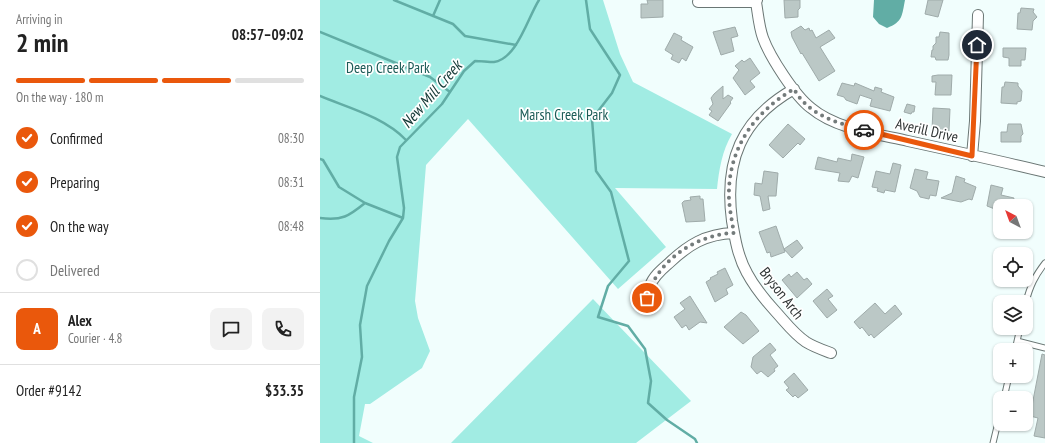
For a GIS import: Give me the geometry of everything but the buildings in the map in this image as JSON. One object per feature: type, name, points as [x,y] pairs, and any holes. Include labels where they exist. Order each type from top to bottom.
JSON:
[{"type":"street","points":[[698,2],[756,1]]},
{"type":"street","name":"Averill Drive","points":[[756,1],[763,39],[794,89],[803,101],[820,115],[837,123],[1045,172]]},
{"type":"street","points":[[972,156],[975,121],[978,15]]},
{"type":"street","name":"Bryson Arch","points":[[794,89],[769,106],[756,119],[740,145],[734,159],[729,185],[729,201],[734,233],[746,272],[765,300],[795,333],[807,342],[831,354]]},
{"type":"street","points":[[647,298],[650,284],[683,250],[702,239],[716,235],[734,233]]},
{"type":"lane","points":[[1028,295],[1035,276],[1045,263]]},
{"type":"lane","points":[[1018,335],[1017,341],[1045,348]]},
{"type":"lane","points":[[993,443],[996,431]]},
{"type":"green space","points":[[320,0],[603,0],[620,54],[633,82],[732,134],[722,161],[717,189],[615,188],[666,247],[618,289],[468,119],[426,165],[415,301],[418,318],[430,351],[422,368],[370,404],[365,404],[359,436],[373,443],[320,443]]},
{"type":"green space","points":[[593,299],[691,401],[636,443],[451,443]]},
{"type":"shaded area","points":[[874,0],[905,0],[899,20],[887,28],[879,24],[873,17]]},
{"type":"waterway","points":[[394,0],[453,24],[465,36],[516,45]]},
{"type":"waterway","points":[[433,16],[440,0]]},
{"type":"waterway","name":"New Mill Creek","points":[[354,443],[354,397],[362,357],[360,325],[367,286],[389,241],[403,218],[404,208],[397,157],[400,147],[442,104],[464,71],[475,61],[494,62],[502,59],[509,53],[521,36],[539,0]]},
{"type":"waterway","points":[[586,0],[590,29],[620,75],[612,93],[592,119],[596,171],[611,192],[629,261],[608,286],[598,317],[628,326],[645,349],[651,381],[648,403],[667,420],[695,439],[697,443]]},
{"type":"waterway","points":[[320,32],[430,77],[450,92]]},
{"type":"waterway","points":[[320,96],[377,119],[397,132],[406,140]]},
{"type":"waterway","points":[[320,159],[323,160],[339,187],[365,203]]},
{"type":"waterway","points":[[320,218],[340,218],[350,214],[365,203],[403,218]]},
{"type":"way so far","points":[[647,298],[650,284],[683,250],[702,239],[716,235],[734,233],[729,201],[729,185],[734,159],[747,132],[756,119],[781,96],[794,89],[803,101],[820,115],[837,123],[864,130]]},
{"type":"route","points":[[864,130],[972,156],[975,121],[977,45]]},
{"type":"park label","name":"Deep Creek Park","points":[[388,67]]},
{"type":"park label","name":"Marsh Creek Park","points":[[564,114]]}]
